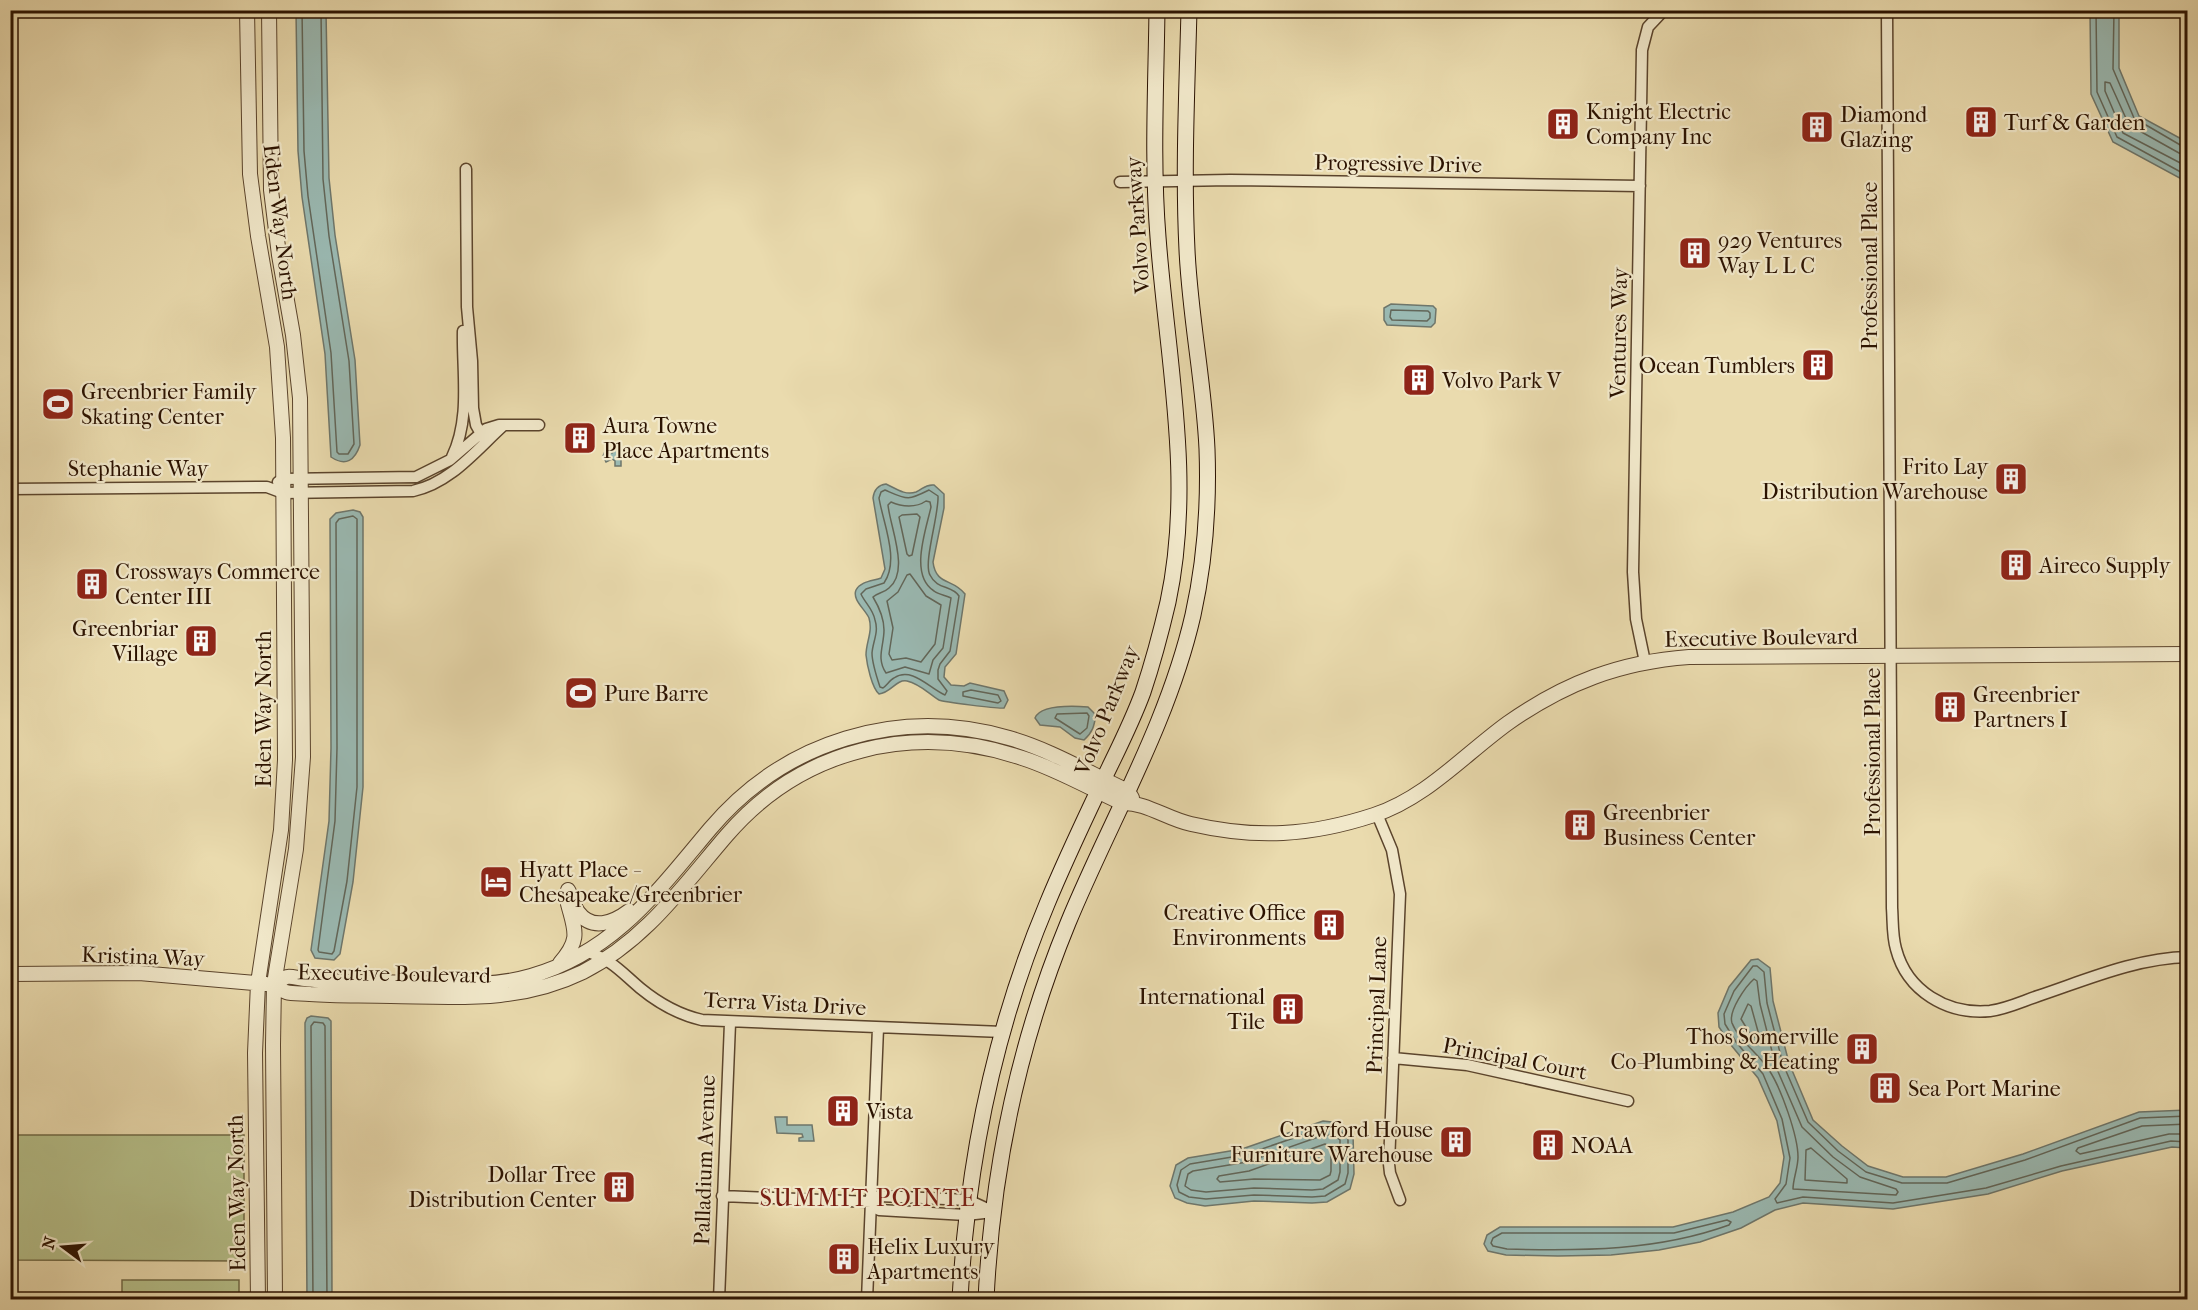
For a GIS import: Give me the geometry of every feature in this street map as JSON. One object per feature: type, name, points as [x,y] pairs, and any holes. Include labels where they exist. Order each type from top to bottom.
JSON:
[{"type":"main road","name":"Volvo Parkway","points":[[960,1299],[967,1207],[979,1128],[1003,1032],[1041,918],[1130,724],[1152,662],[1169,598],[1178,533],[1180,483],[1179,435],[1159,249],[1155,181],[1157,10]]},
{"type":"main road","points":[[986,1299],[994,1212],[1013,1100],[1037,1008],[1067,926],[1128,799],[1176,678],[1193,614],[1204,548],[1207,448],[1189,273],[1186,180],[1189,10]]},
{"type":"street","name":"Eden Way North","points":[[247,10],[250,174],[277,347],[283,413],[284,796],[278,853],[258,983],[255,1053],[258,1299]]},
{"type":"street","name":"Eden Way North","points":[[269,10],[272,190],[300,398],[301,486],[302,789],[296,849],[274,984],[275,1299]]},
{"type":"street","name":"Ventures Way","points":[[1645,662],[1635,619],[1633,589],[1642,50],[1648,27],[1664,10]]},
{"type":"street","name":"Professional Place","points":[[1887,10],[1893,938],[1900,961],[1919,989],[1959,1010],[1977,1012],[1993,1010],[2140,963],[2172,957],[2187,957]]},
{"type":"street","points":[[466,169],[467,307],[474,417],[480,440]]},
{"type":"street","name":"Progressive Drive","points":[[1120,182],[1186,180],[1640,186]]},
{"type":"street","points":[[450,460],[463,424],[463,331],[467,307]]},
{"type":"street","points":[[463,367],[468,387],[469,427],[480,440]]},
{"type":"street","name":"Stephanie Way","points":[[267,487],[283,479],[301,486],[402,492],[421,489],[448,476],[494,426],[539,425]]},
{"type":"street","name":"Stephanie Way","points":[[10,489],[267,487],[283,493],[301,486],[409,478],[429,472],[480,440]]},
{"type":"street","name":"Executive Boulevard","points":[[1101,785],[1021,758],[963,744],[913,742],[863,749],[789,780],[749,810],[653,921],[606,958],[571,977],[516,994],[489,998],[356,997],[284,992],[274,984],[286,977],[348,982],[482,984],[518,980],[556,967],[586,951],[634,917],[721,817],[757,783],[785,764],[817,748],[862,733],[896,727],[928,725],[979,730],[1027,744],[1128,799],[1189,824],[1255,834],[1301,832],[1335,827],[1377,814],[1421,790],[1508,723],[1550,696],[1595,675],[1645,662],[1689,657],[2187,654]]},
{"type":"street","name":"Principal Lane","points":[[1377,814],[1392,850],[1400,894],[1389,1164],[1400,1200]]},
{"type":"street","points":[[556,967],[570,950],[575,933],[567,900],[568,890],[582,916],[598,924],[616,920],[658,891]]},
{"type":"street","name":"Terra Vista Drive","points":[[586,951],[606,958],[646,993],[681,1013],[702,1020],[730,1023],[1003,1032]]},
{"type":"street","name":"Kristina Way","points":[[10,974],[139,973],[274,984]]},
{"type":"street","name":"Palladium Avenue","points":[[718,1299],[730,1023]]},
{"type":"street","points":[[867,1299],[878,1028]]},
{"type":"street","name":"Principal Court","points":[[1393,1058],[1467,1065],[1628,1101]]},
{"type":"street","points":[[722,1196],[871,1202],[879,1196],[994,1212]]},
{"type":"green space","points":[[11,1135],[244,1135],[244,1261],[11,1260]]},
{"type":"green space","points":[[122,1280],[239,1280],[239,1299],[122,1299]]},
{"type":"water","points":[[296,11],[326,11],[329,178],[335,235],[355,360],[360,445],[353,458],[345,462],[331,457],[325,354],[302,197],[298,151]]},
{"type":"water","points":[[2090,11],[2119,11],[2119,68],[2139,116],[2187,142],[2187,182],[2113,142],[2091,94]]},
{"type":"water","points":[[1391,304],[1433,306],[1436,309],[1435,323],[1431,327],[1387,325],[1384,320],[1384,308]]},
{"type":"water","points":[[616,445],[621,446],[621,466],[615,466],[615,461],[612,459],[606,462],[603,456],[606,449],[612,453]]},
{"type":"water","points":[[886,484],[908,493],[934,485],[944,494],[944,508],[933,562],[941,578],[965,594],[956,654],[945,667],[944,677],[951,685],[964,686],[970,683],[1004,691],[1008,700],[1004,708],[939,700],[920,686],[907,681],[900,682],[879,694],[874,687],[866,655],[870,628],[869,618],[855,594],[861,585],[881,578],[885,569],[873,498],[877,488]]},
{"type":"water","points":[[353,510],[360,512],[363,517],[363,787],[353,882],[340,954],[334,960],[315,958],[311,950],[329,821],[330,519],[336,513]]},
{"type":"water","points":[[1088,707],[1096,715],[1093,729],[1084,740],[1075,738],[1060,727],[1040,725],[1035,718],[1038,713],[1051,708]]},
{"type":"water","points":[[1758,959],[1770,968],[1773,1001],[1789,1063],[1813,1120],[1868,1166],[1903,1177],[1946,1177],[2023,1154],[2139,1112],[2187,1110],[2187,1148],[2172,1147],[2062,1171],[1988,1194],[1893,1209],[1803,1203],[1775,1210],[1741,1228],[1700,1242],[1659,1250],[1611,1255],[1558,1256],[1506,1255],[1488,1251],[1484,1244],[1487,1235],[1500,1227],[1673,1227],[1733,1212],[1769,1197],[1780,1183],[1784,1157],[1777,1121],[1758,1078],[1719,1027],[1718,1013],[1729,987],[1751,960]]},
{"type":"water","points":[[311,1016],[328,1018],[331,1021],[332,1299],[307,1299],[305,1023]]},
{"type":"water","points":[[775,1117],[787,1117],[787,1125],[812,1125],[814,1141],[799,1141],[799,1138],[803,1137],[802,1134],[777,1133]]},
{"type":"water","points":[[1323,1121],[1341,1123],[1353,1133],[1354,1174],[1350,1189],[1327,1202],[1254,1201],[1205,1206],[1175,1198],[1170,1186],[1176,1165],[1188,1158],[1242,1149]]},
{"type":"place","name":"Turf & Garden","points":[[1981,122]]},
{"type":"place","name":"Knight Electric Company Inc","points":[[1563,124]]},
{"type":"place","name":"Diamond Glazing","points":[[1817,127]]},
{"type":"place","name":"929 Ventures Way L L C","points":[[1695,253]]},
{"type":"place","name":"Ocean Tumblers","points":[[1818,365]]},
{"type":"place","name":"Volvo Park V","points":[[1419,380]]},
{"type":"place","name":"Greenbrier Family Skating Center","points":[[58,404]]},
{"type":"place","name":"Aura Towne Place Apartments","points":[[580,438]]},
{"type":"place","name":"Frito Lay Distribution Warehouse","points":[[2011,479]]},
{"type":"place","name":"Aireco Supply","points":[[2016,565]]},
{"type":"place","name":"Crossways Commerce Center III","points":[[92,584]]},
{"type":"place","name":"Greenbriar Village","points":[[201,641]]},
{"type":"place","name":"Pure Barre","points":[[581,693]]},
{"type":"place","name":"Greenbrier Partners I","points":[[1950,707]]},
{"type":"place","name":"Greenbrier Business Center","points":[[1580,825]]},
{"type":"place","name":"Hyatt Place - Chesapeake/Greenbrier","points":[[496,882]]},
{"type":"place","name":"Creative Office Environments","points":[[1329,925]]},
{"type":"place","name":"International Tile","points":[[1288,1009]]},
{"type":"place","name":"Thos Somerville Co-Plumbing & Heating","points":[[1862,1049]]},
{"type":"place","name":"Sea Port Marine","points":[[1885,1088]]},
{"type":"place","name":"Vista","points":[[843,1111]]},
{"type":"place","name":"Crawford House Furniture Warehouse","points":[[1456,1142]]},
{"type":"place","name":"NOAA","points":[[1548,1145]]},
{"type":"place","name":"Dollar Tree Distribution Center","points":[[619,1187]]},
{"type":"place","name":"Helix Luxury Apartments","points":[[844,1259]]},
{"type":"district","name":"SUMMIT POINTE","points":[[868,1198]]}]
